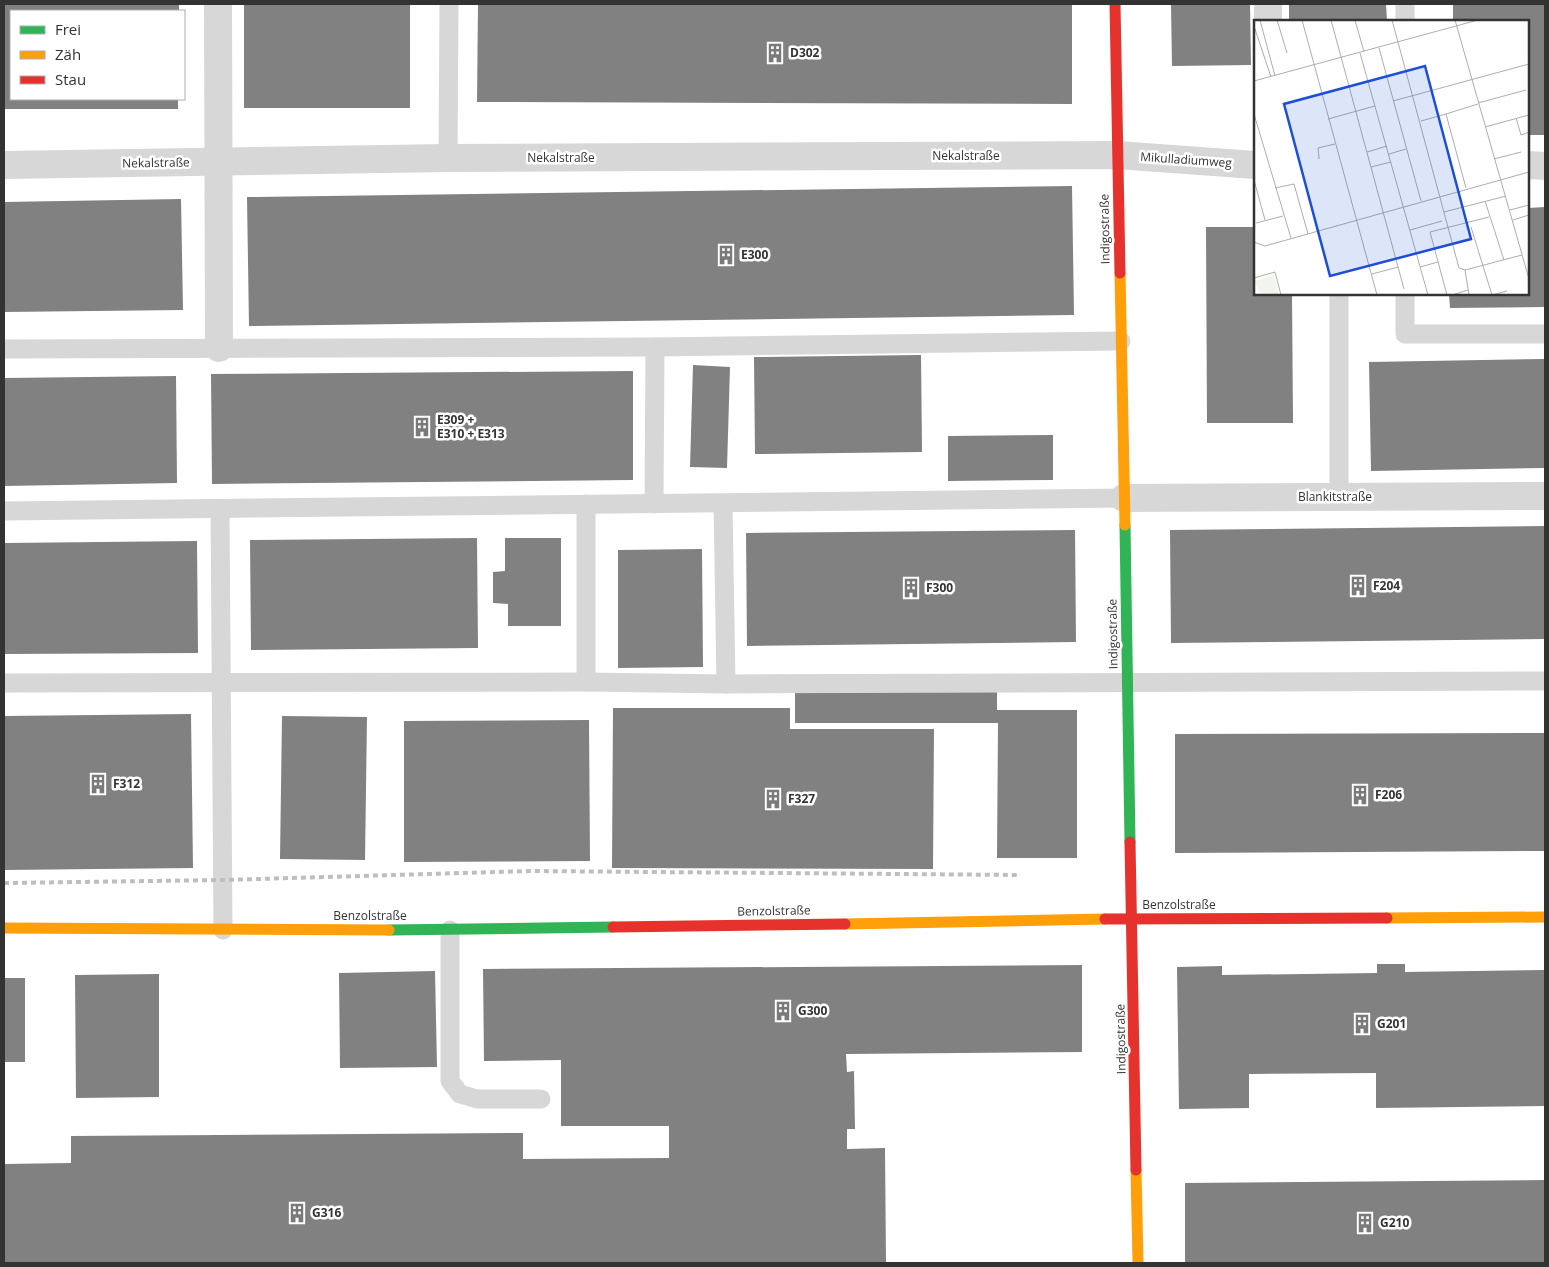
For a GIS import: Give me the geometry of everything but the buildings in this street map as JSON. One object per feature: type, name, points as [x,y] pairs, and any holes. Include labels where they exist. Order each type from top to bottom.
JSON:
[{"type":"street","points":[[218,4],[219,348]]},
{"type":"street","name":"Indigostraße","points":[[1115,4],[1138,1263]]},
{"type":"street","points":[[1268,4],[1268,20]]},
{"type":"street","name":"Nekalstraße","points":[[4,165],[448,158],[1117,155]]},
{"type":"street","name":"Mikulladiumweg","points":[[1117,155],[1254,165]]},
{"type":"street","points":[[1529,166],[1545,166]]},
{"type":"street","name":"Blankitstraße","points":[[1124,498],[1545,496]]},
{"type":"street","name":"Benzolstraße","points":[[4,928],[450,930],[1132,919],[1545,917]]},
{"type":"lane","points":[[448,158],[449,4]]},
{"type":"lane","points":[[1405,4],[1405,20]]},
{"type":"lane","points":[[1339,295],[1339,497]]},
{"type":"lane","points":[[1405,295],[1405,334],[1545,334]]},
{"type":"lane","points":[[4,348],[654,346],[1121,341]]},
{"type":"lane","points":[[654,346],[654,504]]},
{"type":"lane","points":[[4,511],[1124,498]]},
{"type":"lane","points":[[723,503],[726,684]]},
{"type":"lane","points":[[586,504],[586,682]]},
{"type":"lane","points":[[220,509],[223,930]]},
{"type":"lane","points":[[4,683],[586,682],[726,684],[1545,681]]},
{"type":"lane","points":[[450,930],[450,1080],[460,1094],[476,1099],[542,1099]]},
{"type":"railway","points":[[4,883],[223,880],[531,871],[1021,875]]},
{"type":"traffic: fast","points":[[1125,525],[1130,842]]},
{"type":"traffic: fast","points":[[389,930],[613,927]]},
{"type":"traffic: slow","points":[[1120,273],[1125,525]]},
{"type":"traffic: slow","points":[[1387,918],[1545,917]]},
{"type":"traffic: slow","points":[[845,924],[1105,919]]},
{"type":"traffic: slow","points":[[4,928],[389,930]]},
{"type":"traffic: slow","points":[[1136,1170],[1138,1263]]},
{"type":"traffic: jam","points":[[1115,4],[1120,273]]},
{"type":"traffic: jam","points":[[1130,842],[1136,1170]]},
{"type":"traffic: jam","points":[[1105,919],[1387,918]]},
{"type":"traffic: jam","points":[[613,927],[845,924]]},
{"type":"place","name":"D302","points":[[775,53]]},
{"type":"place","name":"E300","points":[[726,255]]},
{"type":"place","name":"E309 + E310 + E313","points":[[422,427]]},
{"type":"place","name":"F204","points":[[1358,586]]},
{"type":"place","name":"F300","points":[[911,588]]},
{"type":"place","name":"F312","points":[[98,784]]},
{"type":"place","name":"F206","points":[[1360,795]]},
{"type":"place","name":"F327","points":[[773,799]]},
{"type":"place","name":"G300","points":[[783,1011]]},
{"type":"place","name":"G201","points":[[1362,1024]]},
{"type":"place","name":"G316","points":[[297,1213]]},
{"type":"place","name":"G210","points":[[1365,1223]]}]
